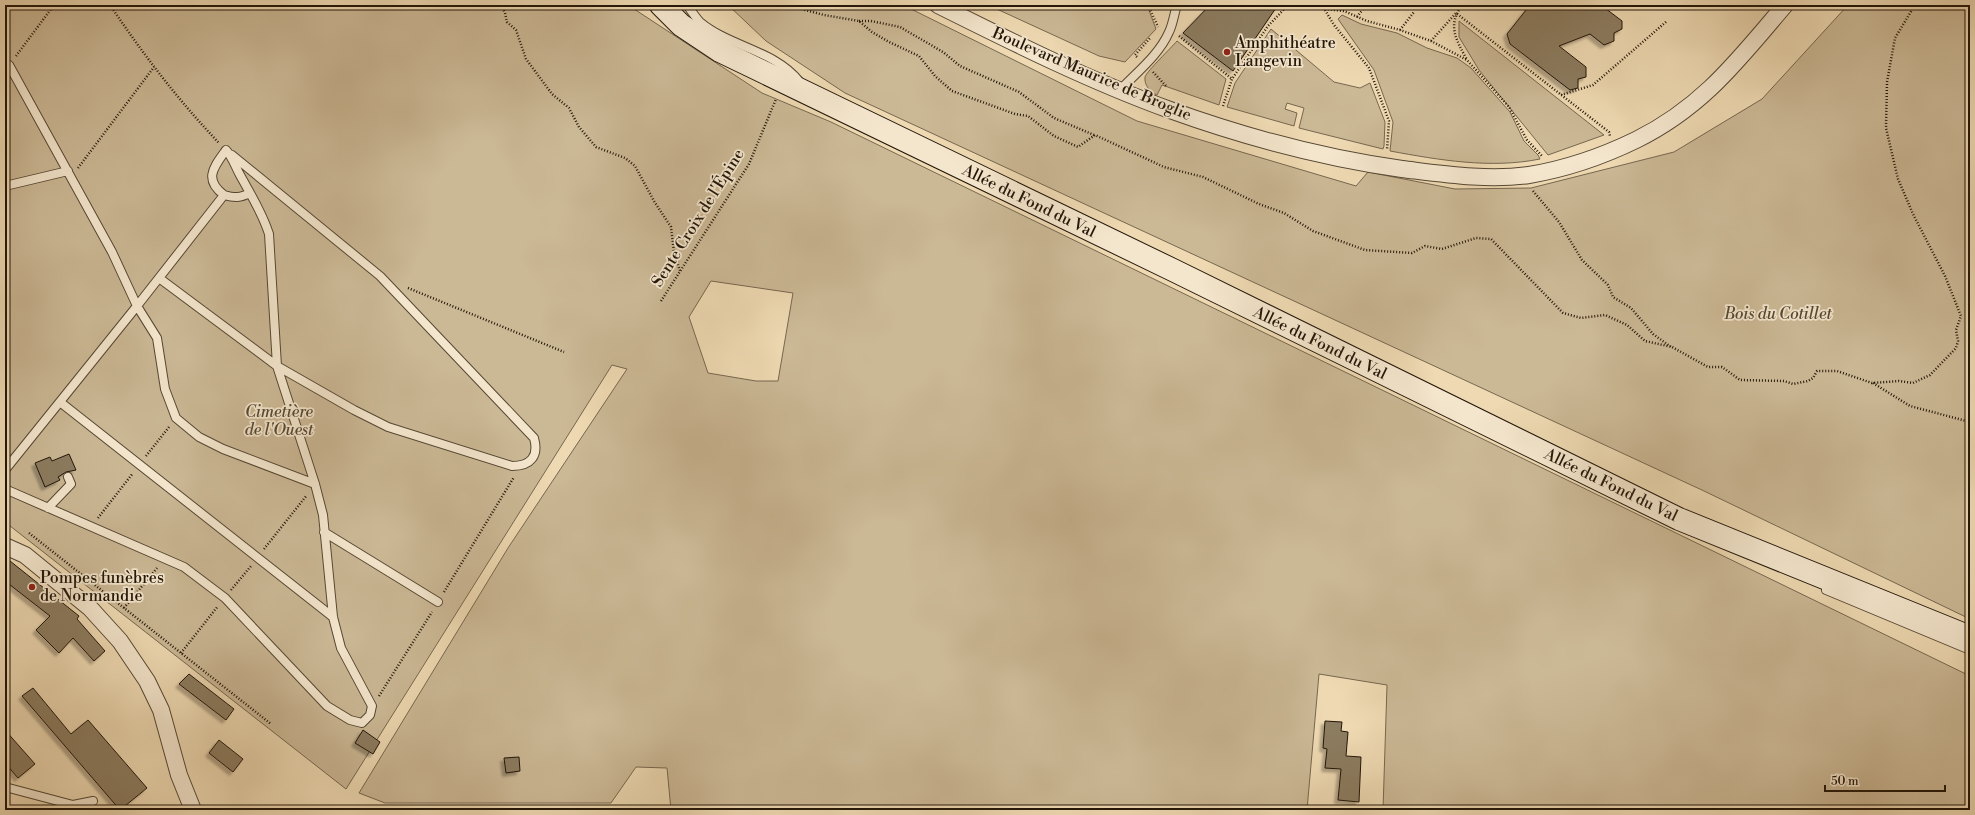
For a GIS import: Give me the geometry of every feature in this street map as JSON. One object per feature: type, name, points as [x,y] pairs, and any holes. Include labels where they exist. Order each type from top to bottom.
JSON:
[{"type":"street","name":"Allée du Fond du Val","points":[[661,5],[684,15]]},
{"type":"street","name":"Allée du Fond du Val","points":[[671,5],[684,15],[720,51],[1672,515],[1970,637]]},
{"type":"street","name":"Boulevard Maurice de Broglie","points":[[938,5],[1012,41],[1120,90],[1169,110],[1250,136],[1341,159],[1384,166],[1496,177],[1528,175],[1555,169],[1617,149],[1637,140],[1671,120],[1704,95],[1729,72],[1783,6]]},
{"type":"street","points":[[5,546],[25,555],[90,608],[120,641],[147,681],[161,710],[179,775],[193,810]]},
{"type":"lane","points":[[1120,90],[1154,56],[1162,44],[1169,32],[1175,7]]},
{"type":"lane","points":[[684,15],[700,22],[724,36],[762,53],[777,62],[793,74],[810,94]]},
{"type":"lane","points":[[7,66],[70,174],[112,252],[137,306],[157,338],[165,389],[176,418],[199,437],[223,449],[315,484]]},
{"type":"lane","points":[[226,150],[212,173],[212,179],[215,186],[224,195],[234,198],[242,197],[250,193]]},
{"type":"lane","points":[[5,489],[184,567],[225,598],[327,706],[350,720],[362,723],[370,715],[372,706],[341,648],[333,616],[323,515],[315,484],[277,366],[269,234],[263,214],[250,193],[231,156],[226,150]]},
{"type":"lane","points":[[159,278],[277,366],[354,410],[388,426],[512,466],[521,466],[529,462],[534,456],[536,448],[534,438],[380,276],[226,150]]},
{"type":"lane","points":[[5,186],[70,174]]},
{"type":"lane","points":[[5,470],[224,195]]},
{"type":"lane","points":[[60,402],[333,616]]},
{"type":"lane","points":[[48,508],[71,484],[68,477]]},
{"type":"lane","points":[[324,532],[438,602]]},
{"type":"lane","points":[[1777,559],[1792,574]]},
{"type":"lane","points":[[1819,588],[1970,650]]},
{"type":"lane","points":[[5,787],[73,805],[93,801]]},
{"type":"path","points":[[7,66],[54,5]]},
{"type":"path","points":[[110,5],[174,93],[226,150]]},
{"type":"path","points":[[501,5],[507,22],[516,30],[526,59],[552,94],[569,108],[579,127],[596,147],[625,158],[635,166],[654,201],[671,227],[674,252],[680,271]]},
{"type":"path","points":[[788,5],[824,15],[859,21],[871,21],[900,27],[943,52],[960,66],[1019,92],[1054,118],[1164,167],[1203,177],[1259,204],[1284,213],[1313,231],[1365,250],[1412,253],[1425,246],[1442,249],[1476,238],[1491,239],[1563,313],[1582,318],[1604,315],[1627,326],[1645,341],[1672,348]]},
{"type":"path","points":[[1137,57],[1135,55],[1159,28],[1148,5]]},
{"type":"path","points":[[1223,106],[1232,79],[1268,26],[1288,5]]},
{"type":"path","points":[[1319,5],[1325,10],[1334,24],[1369,68],[1389,121],[1388,146],[1384,166]]},
{"type":"path","points":[[1325,10],[1328,5]]},
{"type":"path","points":[[1357,17],[1366,5]]},
{"type":"path","points":[[1431,41],[1462,5]]},
{"type":"path","points":[[1872,383],[1899,381],[1912,383],[1930,375],[1956,348],[1958,341],[1956,330],[1961,316],[1945,276],[1913,214],[1898,179],[1886,128],[1887,82],[1895,38],[1915,5]]},
{"type":"path","points":[[1325,10],[1344,11],[1357,17],[1400,30],[1431,41],[1467,60]]},
{"type":"path","points":[[1400,30],[1414,12]]},
{"type":"path","points":[[1456,13],[1453,28],[1467,60],[1510,107],[1527,140],[1555,169]]},
{"type":"path","points":[[1456,13],[1608,132],[1617,149]]},
{"type":"path","points":[[859,21],[872,32],[889,42],[919,56],[935,76],[952,91],[1015,114],[1028,116],[1054,136],[1078,146],[1095,136]]},
{"type":"path","points":[[1560,95],[1593,84],[1667,21]]},
{"type":"path","points":[[1178,35],[1232,79]]},
{"type":"path","points":[[70,174],[154,67]]},
{"type":"path","points":[[1151,70],[1166,86]]},
{"type":"path","name":"Sente Croix de l'Épine","points":[[661,301],[749,164],[784,82]]},
{"type":"path","points":[[1528,175],[1531,188],[1559,222],[1582,260],[1608,285],[1613,297],[1631,308],[1653,334],[1672,348],[1708,367],[1722,367],[1740,380],[1784,381],[1794,384],[1808,381],[1813,378],[1817,371],[1837,371],[1872,383],[1910,406],[1970,422]]},
{"type":"path","points":[[380,276],[564,352]]},
{"type":"path","points":[[372,706],[438,602],[521,466]]},
{"type":"path","points":[[181,653],[315,484]]},
{"type":"path","points":[[29,533],[271,724]]},
{"type":"path","points":[[124,608],[165,558]]},
{"type":"green space","name":"Cimetière de l'Ouest","points":[[5,5],[628,5],[762,93],[831,122],[1970,676],[1970,810],[1383,810],[1387,685],[1319,674],[1307,810],[671,810],[667,768],[636,767],[611,803],[385,803],[359,793],[508,548],[627,369],[612,365],[346,789],[5,522]],"holes":[[[711,281],[793,293],[778,381],[756,381],[708,373],[689,317]]]},
{"type":"green space","name":"Bois du Cotillet","points":[[728,5],[903,5],[1137,121],[1356,186],[1368,172],[1455,189],[1531,188],[1674,152],[1762,99],[1848,5],[1970,5],[1970,619],[1704,491],[845,93],[766,41]]},
{"type":"green space","points":[[988,5],[1147,5],[1156,29],[1125,62],[1099,56]]},
{"type":"green space","points":[[1342,15],[1361,24],[1397,33],[1427,48],[1457,58],[1471,68],[1510,112],[1524,141],[1540,159],[1503,163],[1465,162],[1390,151],[1393,122],[1374,70],[1338,19]]},
{"type":"green space","points":[[1459,21],[1604,135],[1548,155],[1479,70],[1459,37]]},
{"type":"green space","points":[[1271,29],[1334,82],[1360,88],[1370,83],[1385,122],[1383,149],[1299,128],[1304,108],[1287,103],[1285,109],[1297,113],[1294,126],[1227,107],[1235,83]]},
{"type":"green space","points":[[1177,41],[1226,79],[1219,105],[1162,85],[1157,95],[1148,88],[1145,83],[1145,77]]},
{"type":"building","name":"Amphithéatre Langevin","points":[[1210,5],[1278,5],[1233,71],[1183,33]]},
{"type":"building","points":[[1530,5],[1601,5],[1622,21],[1622,29],[1614,33],[1614,41],[1604,45],[1590,34],[1559,46],[1586,67],[1586,77],[1578,79],[1578,88],[1570,90],[1510,44],[1507,34]]},
{"type":"building","points":[[69,454],[76,470],[66,472],[58,477],[60,480],[45,487],[35,463],[50,457],[52,461]]},
{"type":"building","points":[[5,557],[79,616],[77,619],[105,651],[94,661],[73,638],[59,653],[36,630],[50,616],[5,581]]},
{"type":"building","points":[[189,674],[234,709],[226,720],[179,684]]},
{"type":"building","points":[[33,688],[71,734],[88,720],[147,788],[120,810],[22,696]]},
{"type":"building","points":[[1325,721],[1342,722],[1341,731],[1348,732],[1346,756],[1361,757],[1359,802],[1338,800],[1341,769],[1325,768],[1327,749],[1323,748]]},
{"type":"building","points":[[5,730],[35,764],[18,778],[5,763]]},
{"type":"building","points":[[363,730],[380,742],[373,754],[355,743]]},
{"type":"building","points":[[219,740],[243,759],[233,772],[209,753]]},
{"type":"building","points":[[519,757],[520,771],[506,773],[504,758]]},
{"type":"place","name":"Amphithéatre Langevin","points":[[1227,52]]},
{"type":"place","name":"Pompes funèbres de Normandie","points":[[32,587]]}]
